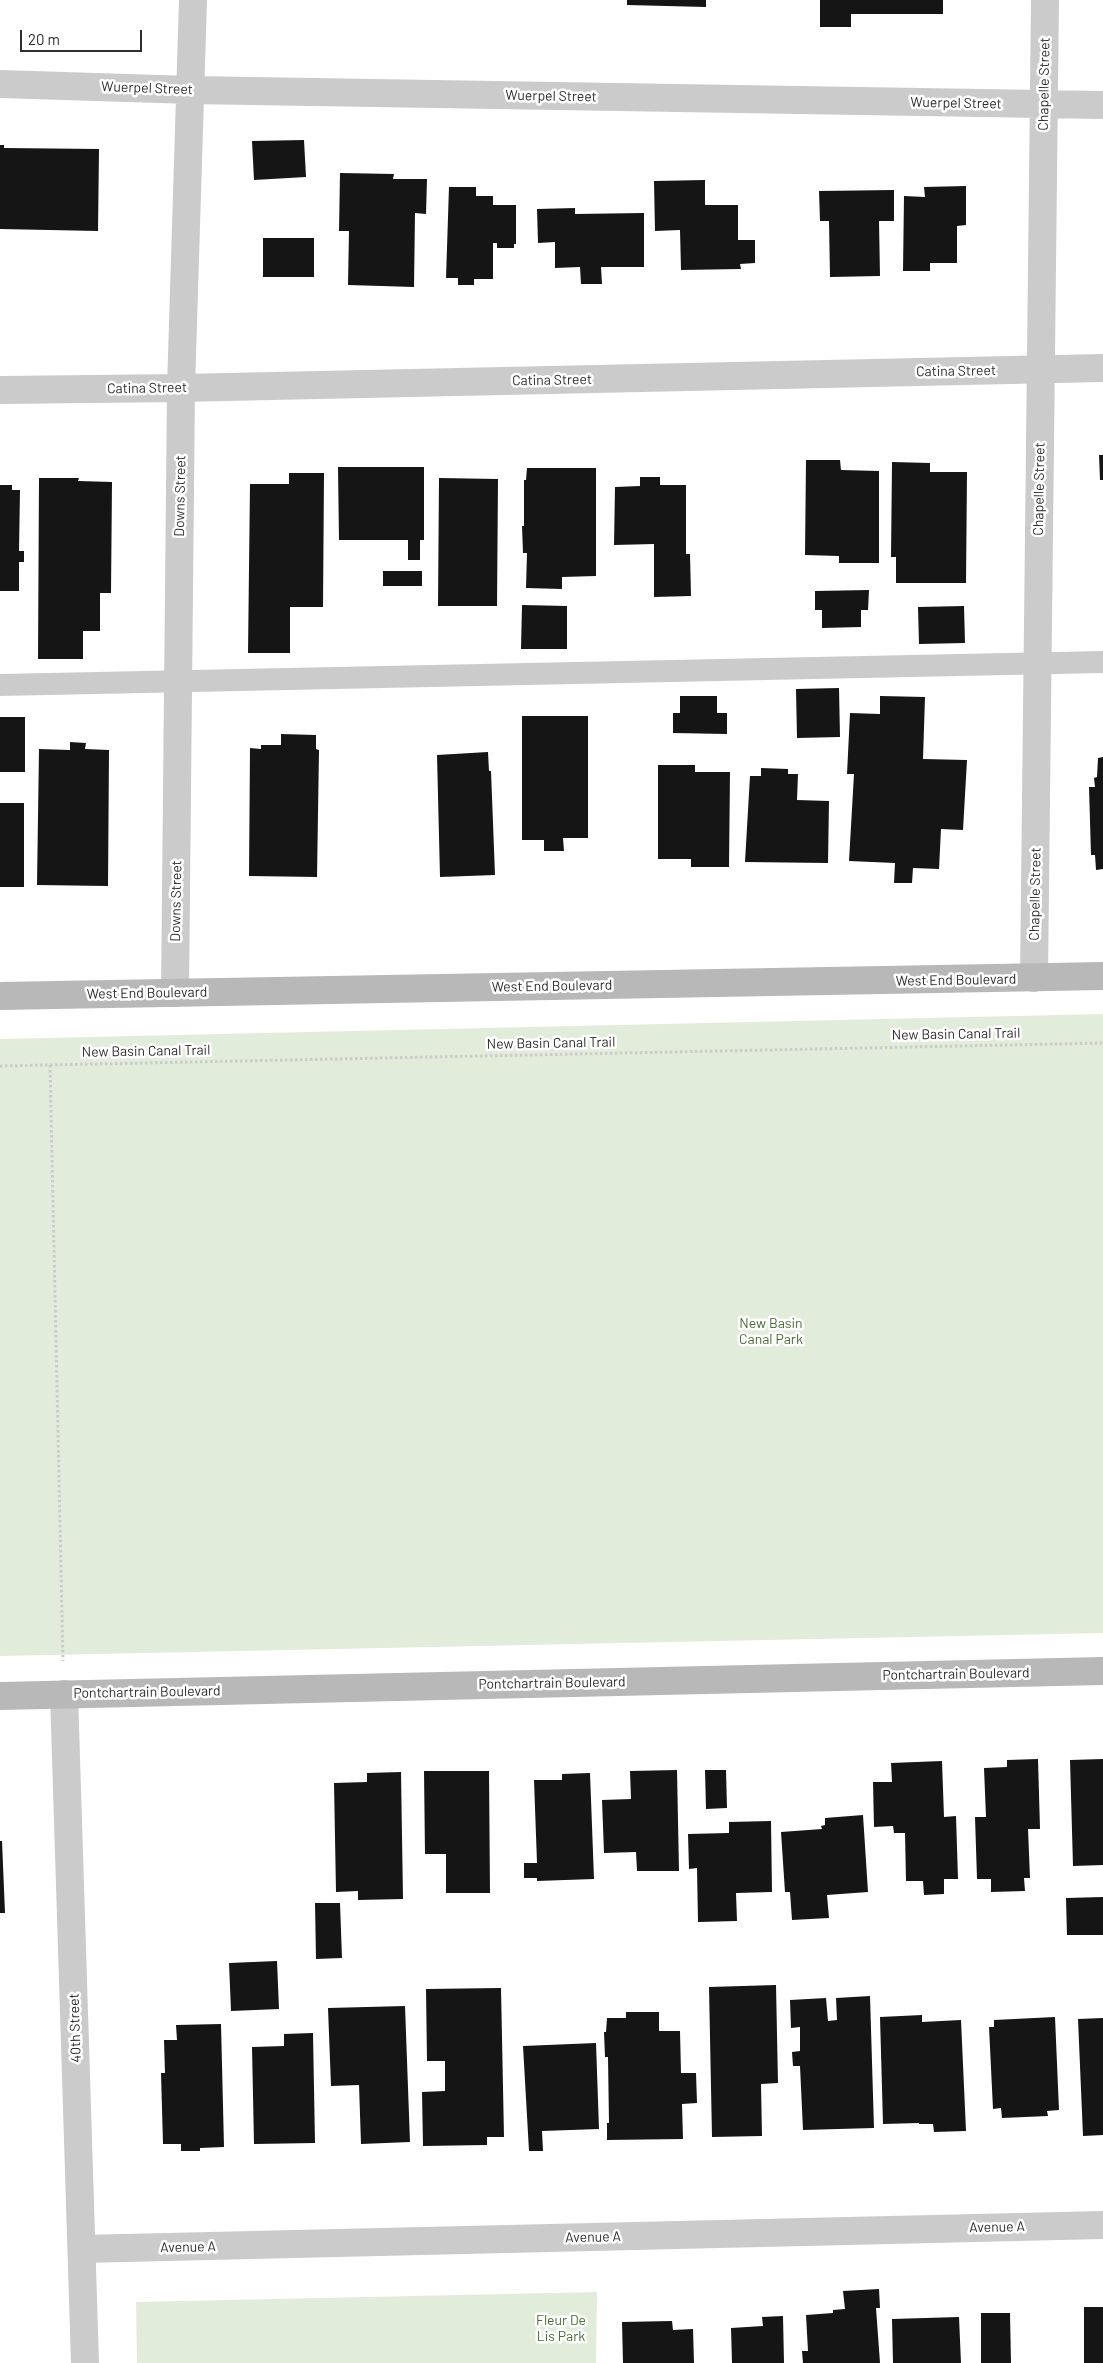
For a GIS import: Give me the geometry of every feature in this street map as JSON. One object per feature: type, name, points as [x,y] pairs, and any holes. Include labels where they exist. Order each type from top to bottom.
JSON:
[{"type":"main road","name":"West End Boulevard","points":[[0,996],[1103,976]]},
{"type":"main road","name":"Pontchartrain Boulevard","points":[[0,1696],[1103,1671]]},
{"type":"street","name":"Downs Street","points":[[175,993],[181,388],[193,0]]},
{"type":"street","name":"Chapelle Street","points":[[1034,978],[1045,0]]},
{"type":"street","name":"Wuerpel Street","points":[[0,84],[191,90],[1103,105]]},
{"type":"street","name":"Catina Street","points":[[0,390],[181,388],[1103,368]]},
{"type":"street","name":"40th Street","points":[[64,1694],[85,2363]]},
{"type":"street","name":"Avenue A","points":[[82,2249],[1103,2225]]},
{"type":"lane","points":[[0,684],[1103,662]]},
{"type":"path","name":"New Basin Canal Trail","points":[[0,1066],[1103,1042]]},
{"type":"path","points":[[50,1064],[64,1694]]},
{"type":"green space","name":"New Basin Canal Park","points":[[1103,1014],[1103,1633],[0,1656],[0,1039]]},
{"type":"green space","name":"Fleur De Lis Park","points":[[597,2292],[596,2363],[137,2363],[136,2302]]},
{"type":"building","points":[[627,0],[706,0],[706,7],[627,5]]},
{"type":"building","points":[[820,0],[943,0],[943,14],[851,14],[851,27],[820,27]]},
{"type":"building","points":[[304,140],[306,177],[254,180],[252,141]]},
{"type":"building","points":[[0,145],[4,145],[4,148],[99,149],[98,231],[0,229]]},
{"type":"building","points":[[340,173],[394,174],[393,179],[427,179],[426,214],[415,213],[414,287],[348,285],[349,231],[339,231]]},
{"type":"building","points":[[705,180],[705,205],[738,205],[738,240],[755,240],[755,263],[740,264],[741,269],[681,270],[680,230],[655,231],[654,181]]},
{"type":"building","points":[[966,186],[966,225],[957,226],[957,263],[930,263],[930,271],[903,271],[904,196],[925,197],[924,187]]},
{"type":"building","points":[[449,187],[476,187],[476,196],[493,196],[493,205],[516,205],[516,244],[514,244],[514,248],[497,248],[497,243],[493,243],[493,279],[474,279],[474,285],[458,285],[458,278],[446,278]]},
{"type":"building","points":[[894,190],[894,221],[879,221],[880,276],[830,277],[829,221],[820,221],[819,191]]},
{"type":"building","points":[[575,208],[575,214],[644,213],[644,267],[601,267],[602,284],[581,284],[580,267],[555,268],[555,242],[538,243],[537,209]]},
{"type":"building","points":[[263,238],[314,238],[314,277],[263,277]]},
{"type":"building","points":[[1099,455],[1103,455],[1103,480],[1100,480]]},
{"type":"building","points":[[806,460],[840,460],[841,470],[879,471],[879,563],[839,563],[839,556],[805,555]]},
{"type":"building","points":[[892,462],[930,463],[930,472],[967,472],[966,583],[896,583],[896,557],[891,557]]},
{"type":"building","points":[[338,467],[424,467],[424,540],[420,540],[420,560],[408,560],[408,540],[339,540]]},
{"type":"building","points":[[527,468],[596,468],[596,576],[562,577],[562,589],[526,588],[527,553],[523,553],[522,526],[524,526],[524,480],[526,480]]},
{"type":"building","points":[[289,473],[324,473],[323,607],[290,607],[290,653],[248,653],[250,484],[289,484]]},
{"type":"building","points":[[640,477],[660,477],[660,485],[686,485],[686,554],[690,554],[691,596],[654,597],[654,544],[614,545],[615,487],[640,486]]},
{"type":"building","points":[[39,478],[79,478],[78,481],[112,482],[111,593],[100,593],[100,631],[83,631],[83,659],[38,659]]},
{"type":"building","points":[[439,478],[498,479],[497,606],[438,606]]},
{"type":"building","points":[[0,485],[12,485],[12,490],[20,490],[19,551],[24,551],[24,562],[19,562],[19,591],[0,591]]},
{"type":"building","points":[[383,571],[422,571],[422,586],[383,586]]},
{"type":"building","points":[[869,590],[868,610],[861,610],[861,627],[822,628],[822,610],[815,610],[815,591]]},
{"type":"building","points":[[522,605],[567,606],[567,649],[521,649]]},
{"type":"building","points":[[964,606],[965,643],[919,644],[918,607]]},
{"type":"building","points":[[839,688],[840,737],[797,738],[796,689]]},
{"type":"building","points":[[680,696],[717,696],[717,713],[727,713],[727,734],[673,733],[673,713],[680,713]]},
{"type":"building","points":[[880,696],[925,697],[923,759],[967,760],[963,830],[941,829],[939,869],[913,868],[912,883],[894,883],[895,863],[849,861],[854,774],[847,774],[850,713],[880,714]]},
{"type":"building","points":[[522,716],[588,716],[588,838],[563,838],[564,851],[544,851],[544,840],[522,840]]},
{"type":"building","points":[[0,717],[25,717],[25,772],[0,772]]},
{"type":"building","points":[[281,734],[316,735],[316,749],[319,750],[317,877],[249,876],[250,748],[261,749],[261,745],[281,745]]},
{"type":"building","points":[[70,742],[86,743],[85,749],[109,750],[108,886],[37,885],[39,749],[70,750]]},
{"type":"building","points":[[488,752],[489,771],[491,771],[495,875],[440,877],[437,755]]},
{"type":"building","points":[[1103,757],[1103,869],[1096,870],[1095,855],[1091,855],[1089,787],[1095,787],[1094,778],[1097,777],[1098,758]]},
{"type":"building","points":[[658,765],[695,765],[695,772],[730,772],[729,867],[691,867],[691,859],[658,859]]},
{"type":"building","points":[[761,768],[788,769],[788,774],[798,774],[797,800],[829,801],[828,863],[745,862],[750,776],[761,776]]},
{"type":"building","points":[[0,803],[24,803],[24,887],[0,887]]},
{"type":"building","points":[[1038,1759],[1040,1829],[1028,1829],[1030,1878],[1024,1878],[1025,1891],[991,1892],[991,1879],[977,1879],[975,1817],[986,1817],[984,1768],[1007,1767],[1007,1760]]},
{"type":"building","points":[[1103,1759],[1103,1865],[1073,1866],[1070,1760]]},
{"type":"building","points":[[942,1761],[944,1817],[956,1816],[958,1879],[944,1879],[944,1894],[924,1895],[923,1881],[906,1881],[905,1833],[894,1833],[893,1826],[874,1827],[873,1782],[892,1782],[891,1763]]},
{"type":"building","points":[[677,1770],[679,1871],[637,1871],[636,1852],[604,1853],[602,1800],[631,1799],[630,1771]]},
{"type":"building","points":[[705,1770],[726,1770],[727,1808],[706,1809]]},
{"type":"building","points":[[424,1771],[489,1771],[490,1893],[446,1893],[446,1854],[425,1854]]},
{"type":"building","points":[[401,1772],[403,1899],[358,1900],[358,1891],[336,1892],[334,1783],[367,1782],[367,1773]]},
{"type":"building","points":[[590,1773],[594,1879],[537,1881],[537,1878],[524,1878],[524,1863],[537,1863],[534,1780],[562,1780],[562,1774]]},
{"type":"building","points":[[863,1815],[868,1892],[827,1895],[829,1918],[792,1920],[790,1892],[785,1892],[781,1832],[822,1829],[821,1826],[825,1825],[825,1818]]},
{"type":"building","points":[[771,1821],[772,1892],[736,1893],[737,1921],[698,1922],[697,1868],[689,1869],[688,1834],[729,1833],[729,1822]]},
{"type":"building","points":[[0,1841],[2,1841],[5,1913],[0,1913]]},
{"type":"building","points":[[1103,1897],[1103,1935],[1067,1935],[1066,1898]]},
{"type":"building","points":[[315,1903],[340,1903],[342,1958],[316,1959]]},
{"type":"building","points":[[277,1961],[279,2009],[231,2011],[229,1963]]},
{"type":"building","points":[[776,1985],[778,2083],[761,2084],[762,2136],[712,2137],[709,1987]]},
{"type":"building","points":[[501,1988],[504,2137],[487,2137],[487,2145],[423,2146],[422,2092],[445,2091],[445,2061],[427,2061],[426,1989]]},
{"type":"building","points":[[870,1996],[874,2128],[803,2130],[800,2066],[793,2066],[792,2052],[800,2051],[800,2027],[791,2028],[790,2000],[826,1998],[828,2021],[837,2020],[836,1998]]},
{"type":"building","points":[[405,2006],[410,2142],[361,2144],[359,2085],[331,2086],[328,2008]]},
{"type":"building","points":[[626,2012],[659,2012],[659,2031],[680,2031],[681,2073],[696,2073],[697,2103],[682,2104],[683,2139],[607,2140],[607,2123],[609,2123],[608,2057],[605,2057],[604,2032],[606,2032],[607,2018],[626,2018]]},
{"type":"building","points":[[922,2015],[922,2022],[961,2020],[966,2131],[934,2132],[933,2124],[883,2124],[880,2017]]},
{"type":"building","points":[[1055,2017],[1059,2110],[1047,2111],[1048,2116],[1002,2118],[1001,2108],[993,2109],[989,2027],[994,2027],[994,2020]]},
{"type":"building","points":[[1103,2018],[1103,2135],[1083,2136],[1078,2019]]},
{"type":"building","points":[[221,2024],[224,2147],[200,2148],[200,2151],[181,2151],[181,2144],[163,2144],[161,2073],[165,2073],[164,2040],[177,2040],[176,2025]]},
{"type":"building","points":[[313,2033],[315,2143],[254,2144],[252,2047],[284,2046],[284,2034]]},
{"type":"building","points":[[596,2043],[599,2129],[542,2131],[543,2151],[529,2151],[523,2046]]},
{"type":"building","points":[[879,2289],[880,2308],[876,2308],[880,2363],[803,2363],[802,2351],[808,2351],[806,2315],[833,2313],[833,2310],[845,2309],[843,2291]]},
{"type":"building","points":[[1084,2307],[1103,2307],[1103,2363],[1084,2363]]},
{"type":"building","points":[[981,2313],[1010,2313],[1011,2363],[981,2363]]},
{"type":"building","points":[[783,2316],[784,2363],[732,2363],[731,2328],[763,2326],[762,2317]]},
{"type":"building","points":[[959,2317],[961,2363],[893,2363],[892,2319]]},
{"type":"building","points":[[672,2321],[673,2330],[693,2329],[694,2363],[623,2363],[622,2322]]}]
